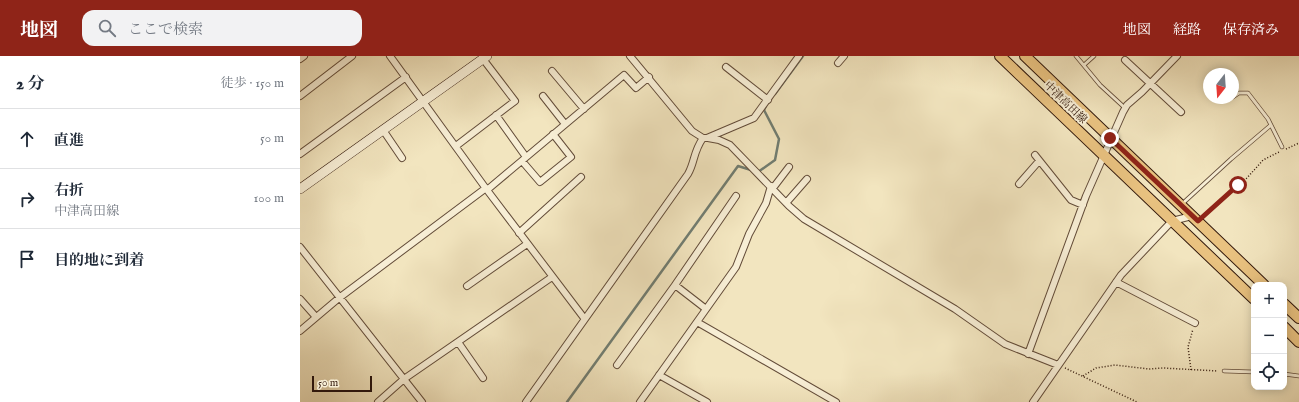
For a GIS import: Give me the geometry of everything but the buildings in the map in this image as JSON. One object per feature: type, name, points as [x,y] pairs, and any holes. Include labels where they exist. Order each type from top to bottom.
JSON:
[{"type":"main road","name":"中津高田線","points":[[1000,56],[1251,296]]},
{"type":"main road","name":"中津高田線","points":[[1025,56],[1261,282]]},
{"type":"main road","points":[[1287,307],[1299,318]]},
{"type":"main road","points":[[1287,330],[1299,342]]},
{"type":"street","points":[[300,59],[304,56]]},
{"type":"street","points":[[300,96],[352,56]]},
{"type":"street","points":[[390,56],[486,189],[584,318]]},
{"type":"street","points":[[630,56],[649,77],[692,131],[705,138],[720,140],[730,145],[786,203],[814,225],[955,310],[1005,344],[1058,365]]},
{"type":"street","points":[[526,402],[584,318],[688,174],[692,166],[694,151],[705,138],[754,118],[799,56]]},
{"type":"street","points":[[838,63],[844,56]]},
{"type":"street","points":[[1028,354],[1103,154],[1125,108],[1151,84],[1177,56]]},
{"type":"street","points":[[300,189],[485,57],[515,101],[456,146]]},
{"type":"street","points":[[1125,60],[1181,112]]},
{"type":"street","points":[[726,67],[768,100]]},
{"type":"street","points":[[552,71],[584,109]]},
{"type":"street","points":[[300,331],[339,298],[524,159],[624,75],[636,88],[649,77]]},
{"type":"street","points":[[300,154],[406,77]]},
{"type":"street","points":[[543,96],[565,124]]},
{"type":"street","points":[[496,115],[540,182],[571,156],[553,134]]},
{"type":"street","points":[[728,129],[728,140],[730,145]]},
{"type":"street","points":[[383,130],[402,158]]},
{"type":"street","points":[[1035,155],[1071,200],[1083,205]]},
{"type":"street","points":[[1019,184],[1039,161]]},
{"type":"street","points":[[640,402],[736,268],[749,234],[766,203],[772,187],[789,167]]},
{"type":"street","points":[[519,233],[581,177]]},
{"type":"street","points":[[786,203],[807,179]]},
{"type":"street","points":[[617,365],[736,196]]},
{"type":"street","points":[[1033,402],[1116,282],[1172,221],[1195,219]]},
{"type":"street","points":[[467,286],[527,244]]},
{"type":"street","points":[[300,247],[420,401]]},
{"type":"street","points":[[378,402],[404,379],[552,277]]},
{"type":"street","points":[[1116,282],[1195,323]]},
{"type":"street","points":[[674,285],[706,309]]},
{"type":"street","points":[[300,299],[316,317]]},
{"type":"street","points":[[697,322],[836,402]]},
{"type":"street","points":[[458,342],[483,378]]},
{"type":"street","points":[[659,375],[707,402]]},
{"type":"lane","points":[[1076,56],[1100,85],[1125,108]]},
{"type":"lane","points":[[1084,65],[1094,56]]},
{"type":"lane","points":[[1239,92],[1248,93],[1271,125],[1282,146]]},
{"type":"lane","points":[[1181,205],[1271,125]]},
{"type":"lane","points":[[1224,371],[1251,372]]},
{"type":"lane","points":[[1287,374],[1299,376]]},
{"type":"path","points":[[1286,149],[1299,143]]},
{"type":"path","points":[[1195,219],[1247,178],[1263,160],[1279,152]]},
{"type":"path","points":[[1191,370],[1188,347],[1195,323]]},
{"type":"path","points":[[1058,365],[1137,402]]},
{"type":"path","points":[[1083,376],[1096,368],[1115,365],[1144,369],[1224,371]]},
{"type":"waterway","points":[[775,94],[803,56]]},
{"type":"waterway","points":[[758,172],[775,160],[779,139],[764,110],[766,106]]},
{"type":"waterway","points":[[567,402],[738,166],[751,170]]},
{"type":"route","points":[[1110,138],[1198,221],[1238,185]]}]
